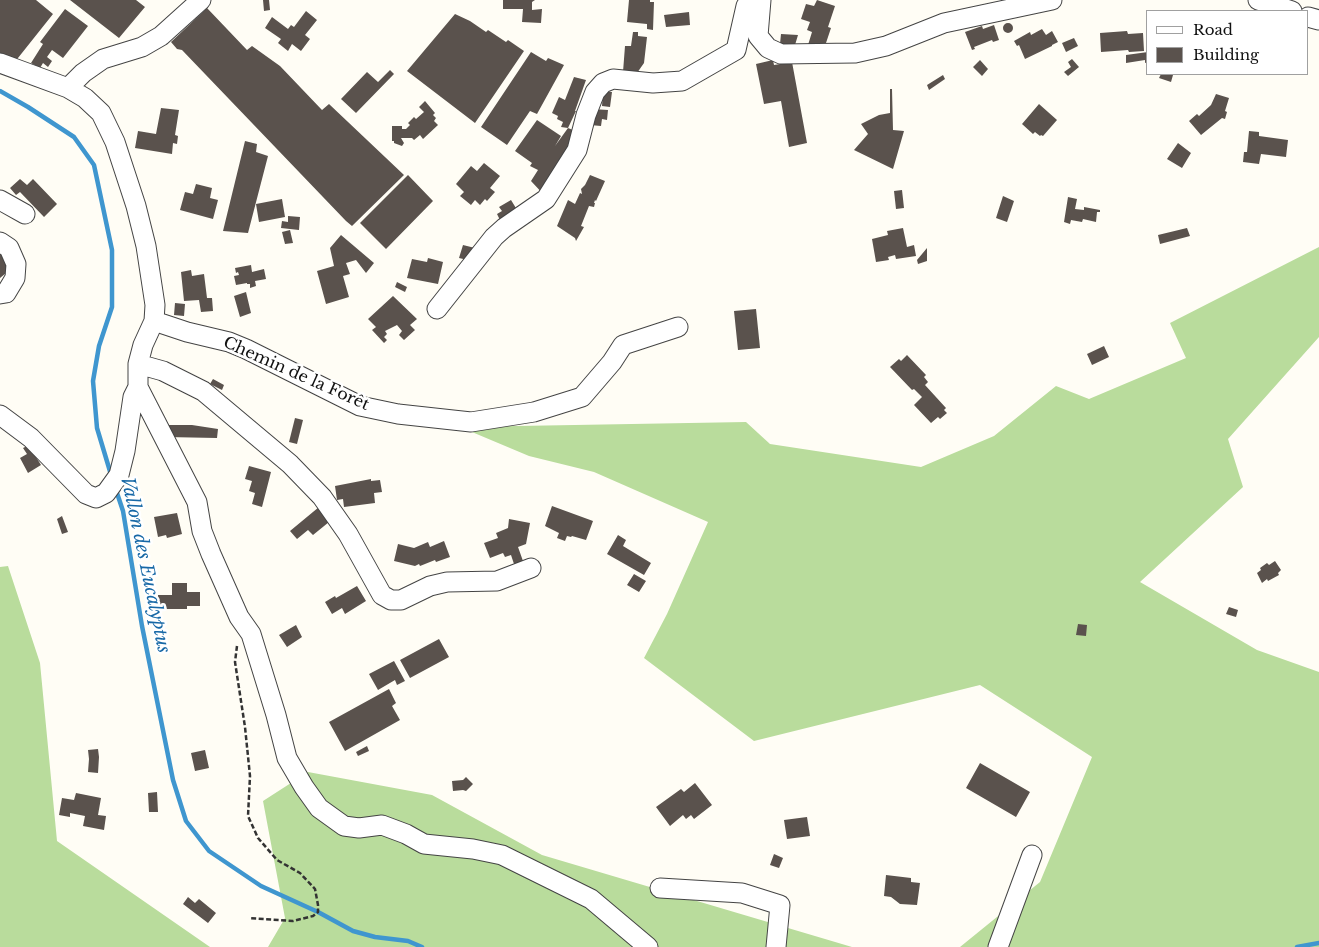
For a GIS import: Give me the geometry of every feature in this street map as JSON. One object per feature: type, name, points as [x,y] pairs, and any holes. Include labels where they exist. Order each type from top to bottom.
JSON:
[{"type":"street","points":[[68,88],[103,59],[142,47],[161,36],[201,0]]},
{"type":"street","points":[[437,308],[494,236],[546,199],[577,150],[586,114],[595,92],[603,83],[613,79],[653,83],[682,80],[713,63],[736,50],[746,6],[750,0]]},
{"type":"street","points":[[761,0],[758,36],[768,48],[781,54],[856,53],[886,46],[944,23],[1052,0]]},
{"type":"street","points":[[1258,0],[1289,10]]},
{"type":"street","points":[[0,63],[68,88],[85,98],[100,113],[115,142],[136,206],[146,246],[155,305],[154,321],[142,345],[138,364],[138,387],[133,397],[125,451],[119,475],[106,493],[96,498],[86,494],[31,438],[0,415]]},
{"type":"street","points":[[0,200],[25,214]]},
{"type":"street","points":[[0,242],[9,248],[16,264],[15,278],[6,293],[0,294]]},
{"type":"street","name":"Chemin de la Forêt","points":[[154,321],[187,332],[229,342],[246,349],[360,406],[398,414],[471,422],[534,412],[582,397],[612,362],[623,345],[678,327]]},
{"type":"street","points":[[138,364],[163,371],[203,391],[290,464],[322,498],[348,534],[382,594],[391,600],[401,600],[430,586],[447,582],[497,581],[531,568]]},
{"type":"street","points":[[138,387],[197,502],[202,531],[239,617],[252,634],[287,758],[304,787],[320,808],[344,826],[359,828],[382,825],[406,834],[424,844],[473,849],[502,855],[591,898],[648,947]]},
{"type":"street","points":[[998,947],[1032,855]]},
{"type":"street","points":[[660,888],[742,893],[780,905],[776,947]]},
{"type":"path","points":[[237,644],[235,662],[250,776],[248,816],[258,838],[277,860],[300,874],[315,889],[318,904],[318,912],[313,916],[293,921],[249,918]]},
{"type":"green space","points":[[1319,247],[1319,337],[1228,439],[1243,487],[1140,582],[1257,650],[1319,672],[1319,947],[960,947],[1040,882],[1092,757],[980,685],[754,741],[644,658],[667,614],[708,522],[594,472],[529,456],[460,427],[746,422],[770,444],[921,467],[994,436],[1056,386],[1089,399],[1186,358],[1170,323]]},
{"type":"green space","points":[[8,566],[40,663],[57,841],[210,947],[0,947],[0,567]]},
{"type":"green space","points":[[308,772],[432,795],[542,855],[852,947],[268,947],[285,918],[263,801]]},
{"type":"building","points":[[0,0],[36,0],[53,14],[14,63],[0,57]]},
{"type":"building","points":[[70,0],[136,0],[145,7],[119,38]]},
{"type":"building","points":[[263,0],[269,0],[270,10],[264,11]]},
{"type":"building","points":[[503,0],[535,0],[532,2],[532,10],[542,9],[541,23],[522,22],[523,9],[503,9]]},
{"type":"building","points":[[629,0],[650,0],[650,2],[654,2],[653,30],[647,29],[647,24],[627,22]]},
{"type":"building","points":[[817,0],[835,6],[828,27],[831,28],[825,46],[808,45],[812,32],[807,30],[810,22],[801,19],[806,4],[814,6]]},
{"type":"building","points":[[207,8],[247,50],[252,46],[280,66],[322,110],[329,104],[404,175],[352,226],[182,50],[177,49],[171,42]]},
{"type":"building","points":[[65,9],[88,26],[63,58],[52,50],[47,57],[52,61],[48,67],[43,63],[40,68],[31,63],[43,44],[40,42]]},
{"type":"building","points":[[306,11],[317,20],[305,35],[310,39],[301,51],[292,44],[288,51],[278,43],[281,39],[265,28],[272,17],[288,29],[291,25],[294,27]]},
{"type":"building","points":[[689,12],[690,25],[666,27],[664,15]]},
{"type":"building","points":[[455,14],[486,32],[488,30],[506,42],[508,40],[524,51],[475,123],[407,71]]},
{"type":"building","points":[[1006,23],[1010,23],[1013,28],[1012,32],[1006,33],[1003,30],[1003,26]]},
{"type":"building","points":[[994,25],[999,40],[993,42],[992,40],[974,47],[975,49],[972,50],[965,32],[982,26],[983,29]]},
{"type":"building","points":[[1042,29],[1046,35],[1052,31],[1058,42],[1025,59],[1019,45],[1017,46],[1014,41],[1030,32],[1031,35]]},
{"type":"building","points":[[1127,31],[1128,34],[1143,33],[1144,51],[1101,52],[1100,33]]},
{"type":"building","points":[[633,32],[638,32],[638,36],[647,37],[644,63],[637,73],[623,72],[625,46],[631,46]]},
{"type":"building","points":[[781,34],[798,35],[795,45],[780,44]]},
{"type":"building","points":[[1074,38],[1078,46],[1066,52],[1062,43]]},
{"type":"building","points":[[531,52],[546,61],[548,58],[564,65],[537,114],[530,111],[507,145],[481,127]]},
{"type":"building","points":[[1146,52],[1146,63],[1145,60],[1126,63],[1126,55]]},
{"type":"building","points":[[1072,59],[1079,67],[1068,76],[1064,72],[1071,67],[1068,62]]},
{"type":"building","points":[[773,60],[774,65],[792,62],[807,143],[789,147],[781,101],[764,104],[756,64]]},
{"type":"building","points":[[980,60],[988,69],[982,76],[973,67]]},
{"type":"building","points":[[390,70],[394,74],[356,113],[341,99],[367,72],[378,82]]},
{"type":"building","points":[[943,75],[945,79],[929,90],[927,85]]},
{"type":"building","points":[[1160,75],[1173,75],[1171,82],[1159,78]]},
{"type":"building","points":[[574,77],[586,80],[576,111],[568,128],[561,127],[563,122],[552,113],[559,97],[565,100]]},
{"type":"building","points":[[890,89],[892,89],[893,130],[904,131],[893,169],[854,150],[868,134],[861,124],[879,115],[890,113]]},
{"type":"building","points":[[603,91],[612,92],[610,107],[602,106]]},
{"type":"building","points":[[1216,94],[1229,98],[1225,119],[1222,118],[1201,135],[1189,121],[1197,114],[1199,116],[1211,105]]},
{"type":"building","points":[[425,101],[435,113],[433,115],[436,118],[434,121],[438,125],[423,139],[420,135],[414,140],[412,138],[401,138],[404,143],[402,146],[394,143],[392,141],[392,126],[402,126],[402,129],[406,129],[410,125],[408,123],[414,117],[416,119],[424,112],[419,107]]},
{"type":"building","points":[[1039,104],[1057,120],[1043,136],[1035,132],[1033,134],[1022,124]]},
{"type":"building","points":[[161,108],[179,110],[175,135],[178,136],[177,144],[173,143],[172,154],[135,148],[138,131],[156,134]]},
{"type":"building","points":[[592,109],[608,110],[607,120],[602,119],[601,126],[590,125]]},
{"type":"building","points":[[537,120],[561,136],[555,146],[568,128],[573,130],[578,146],[545,196],[531,181],[538,170],[530,166],[532,163],[515,151]]},
{"type":"building","points":[[1249,131],[1259,132],[1259,136],[1288,140],[1286,157],[1261,154],[1259,164],[1243,162],[1244,152],[1247,152]]},
{"type":"building","points":[[245,141],[257,144],[256,152],[268,156],[248,233],[223,231]]},
{"type":"building","points":[[1178,143],[1191,153],[1182,168],[1167,159]]},
{"type":"building","points":[[484,163],[500,176],[490,188],[495,192],[487,201],[485,199],[480,205],[475,200],[471,205],[460,196],[464,192],[456,184],[471,166],[477,171]]},
{"type":"building","points":[[408,175],[433,201],[386,249],[360,223]]},
{"type":"building","points":[[590,175],[605,181],[595,200],[594,207],[589,206],[581,226],[584,227],[576,241],[575,238],[557,226],[568,200],[575,204],[580,193],[582,194],[581,189]]},
{"type":"building","points":[[20,179],[27,185],[33,179],[57,204],[44,217],[20,192],[16,195],[10,188]]},
{"type":"building","points":[[196,184],[212,188],[210,198],[218,200],[213,219],[180,210],[185,192],[193,194]]},
{"type":"building","points":[[902,190],[904,208],[896,209],[894,191]]},
{"type":"building","points":[[1003,196],[1014,201],[1007,222],[996,218]]},
{"type":"building","points":[[1068,197],[1077,199],[1075,209],[1084,210],[1084,207],[1100,210],[1100,212],[1097,212],[1096,222],[1083,219],[1082,222],[1071,220],[1070,224],[1064,222]]},
{"type":"building","points":[[282,199],[285,217],[259,222],[256,204]]},
{"type":"building","points":[[511,200],[519,213],[502,224],[497,214],[502,211],[499,207]]},
{"type":"building","points":[[288,216],[300,217],[299,230],[281,228],[282,221],[288,222]]},
{"type":"building","points":[[903,228],[907,247],[914,245],[916,256],[896,259],[895,255],[888,257],[889,260],[876,262],[872,239],[888,235],[887,231]]},
{"type":"building","points":[[1187,228],[1190,236],[1160,244],[1158,235]]},
{"type":"building","points":[[290,230],[293,243],[285,244],[282,232]]},
{"type":"building","points":[[341,235],[374,263],[366,273],[356,260],[346,263],[350,274],[343,276],[349,297],[326,304],[317,271],[334,266],[330,248]]},
{"type":"building","points":[[463,245],[475,248],[472,261],[459,258]]},
{"type":"building","points":[[0,247],[5,258],[3,260],[11,269],[0,278]]},
{"type":"building","points":[[927,248],[927,261],[918,264],[917,260]]},
{"type":"building","points":[[428,258],[443,262],[438,284],[407,278],[412,259],[427,262]]},
{"type":"building","points":[[251,265],[252,272],[264,269],[266,279],[255,281],[256,286],[250,288],[250,284],[247,283],[236,285],[234,276],[239,275],[238,272],[236,273],[235,268]]},
{"type":"building","points":[[191,270],[192,276],[204,274],[207,298],[212,298],[213,311],[201,312],[199,300],[184,301],[181,272]]},
{"type":"building","points":[[397,282],[407,287],[405,292],[395,287]]},
{"type":"building","points":[[246,292],[251,313],[240,317],[234,296]]},
{"type":"building","points":[[393,296],[417,319],[410,325],[415,330],[404,340],[399,335],[402,331],[397,325],[385,331],[387,334],[384,337],[387,340],[384,343],[372,330],[376,327],[368,319]]},
{"type":"building","points":[[175,303],[185,304],[184,316],[174,315]]},
{"type":"building","points":[[756,309],[760,348],[738,350],[734,311]]},
{"type":"building","points":[[1104,346],[1109,357],[1092,365],[1087,354]]},
{"type":"building","points":[[907,355],[926,375],[924,377],[928,382],[925,385],[946,408],[944,410],[947,413],[931,423],[914,405],[922,397],[914,389],[912,390],[890,367]]},
{"type":"building","points":[[213,379],[224,385],[222,390],[210,384]]},
{"type":"building","points":[[295,418],[303,420],[297,444],[289,442]]},
{"type":"building","points":[[161,425],[192,425],[218,429],[217,438],[166,437]]},
{"type":"building","points":[[29,445],[39,455],[36,457],[41,465],[28,473],[20,458],[27,454],[23,448]]},
{"type":"building","points":[[249,466],[271,472],[262,507],[252,504],[255,493],[249,491],[252,481],[245,479]]},
{"type":"building","points":[[371,479],[371,481],[380,480],[382,492],[374,493],[375,503],[344,507],[343,499],[337,500],[335,486]]},
{"type":"building","points":[[552,506],[593,521],[586,540],[567,536],[565,541],[557,538],[559,533],[545,526]]},
{"type":"building","points":[[319,507],[329,522],[313,535],[308,530],[297,539],[290,531]]},
{"type":"building","points":[[177,513],[182,534],[167,538],[166,535],[158,537],[154,517]]},
{"type":"building","points":[[62,516],[68,532],[62,534],[57,519]]},
{"type":"building","points":[[509,519],[530,523],[526,544],[518,547],[523,561],[514,564],[511,555],[505,557],[503,553],[490,558],[484,543],[498,538],[496,533],[508,528]]},
{"type":"building","points":[[618,535],[626,540],[623,546],[651,563],[644,575],[607,554]]},
{"type":"building","points":[[444,541],[450,557],[420,566],[419,564],[415,566],[394,561],[398,544],[414,548],[428,542],[430,547]]},
{"type":"building","points":[[1275,561],[1281,570],[1278,573],[1279,575],[1262,583],[1257,573],[1267,563],[1269,565]]},
{"type":"building","points":[[634,574],[646,581],[639,592],[627,585]]},
{"type":"building","points":[[172,583],[187,583],[187,592],[200,592],[200,606],[187,606],[187,609],[158,609],[158,595],[172,595]]},
{"type":"building","points":[[357,586],[366,601],[345,614],[342,608],[332,614],[325,602]]},
{"type":"building","points":[[1229,607],[1238,610],[1236,617],[1226,614]]},
{"type":"building","points":[[1078,624],[1087,625],[1086,636],[1076,635]]},
{"type":"building","points":[[296,625],[302,637],[287,647],[279,635]]},
{"type":"building","points":[[439,639],[449,657],[410,678],[400,660]]},
{"type":"building","points":[[394,661],[405,681],[397,685],[395,680],[378,690],[369,674]]},
{"type":"building","points":[[389,689],[396,703],[392,706],[400,720],[345,751],[329,722]]},
{"type":"building","points":[[367,746],[369,751],[358,756],[356,752]]},
{"type":"building","points":[[98,749],[98,773],[88,772],[88,750]]},
{"type":"building","points":[[205,750],[209,768],[195,771],[191,753]]},
{"type":"building","points":[[980,763],[1030,792],[1016,817],[966,788]]},
{"type":"building","points":[[466,777],[473,784],[466,791],[453,791],[452,781],[463,780]]},
{"type":"building","points":[[695,783],[712,805],[694,819],[691,815],[686,819],[683,815],[670,826],[656,807],[681,789],[684,792]]},
{"type":"building","points":[[157,792],[158,812],[149,812],[148,793]]},
{"type":"building","points":[[76,793],[101,798],[98,815],[106,816],[104,830],[83,826],[85,816],[70,813],[70,817],[59,815],[62,798],[74,800]]},
{"type":"building","points":[[807,817],[810,836],[787,839],[784,820]]},
{"type":"building","points":[[774,854],[783,858],[779,868],[770,865]]},
{"type":"building","points":[[886,875],[911,878],[911,882],[920,883],[917,905],[900,904],[891,897],[884,896]]},
{"type":"building","points":[[188,897],[195,903],[199,899],[216,913],[208,923],[183,904]]},
{"type":"waterway","name":"Vallon des Eucalyptus","points":[[0,91],[74,137],[94,165],[112,250],[112,307],[99,346],[93,381],[97,428],[112,478]]},
{"type":"waterway","name":"Vallon des Eucalyptus","points":[[116,490],[123,511],[142,626],[173,780],[186,821],[209,851],[261,886],[318,912],[353,931],[375,937],[408,941],[422,947]]},
{"type":"waterway","name":"Vallon des Eucalyptus","points":[[1297,947],[1319,943]]}]
